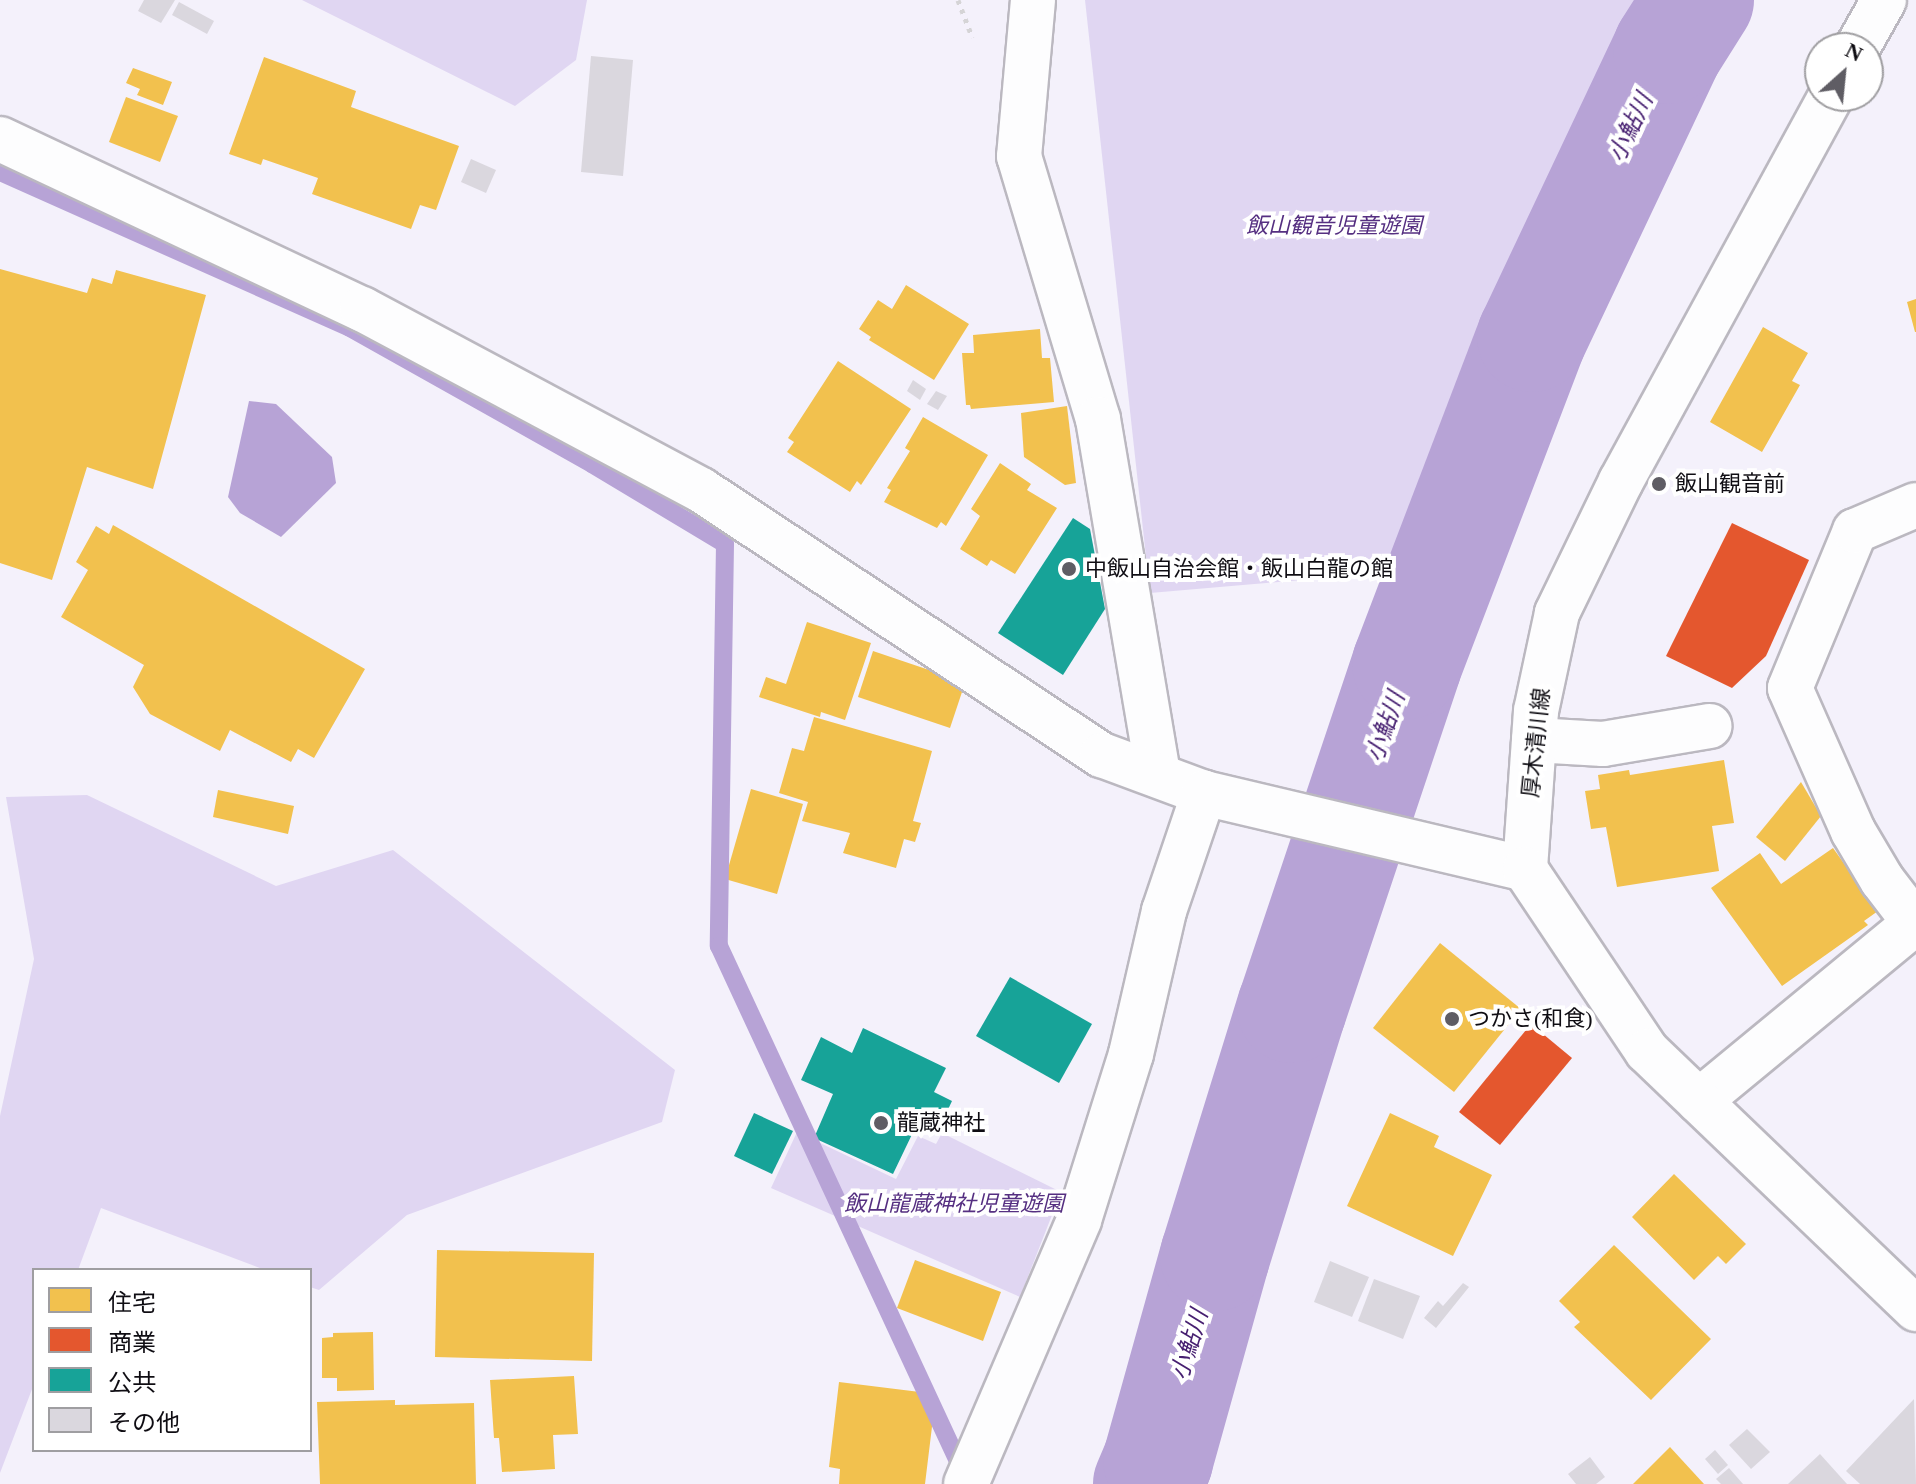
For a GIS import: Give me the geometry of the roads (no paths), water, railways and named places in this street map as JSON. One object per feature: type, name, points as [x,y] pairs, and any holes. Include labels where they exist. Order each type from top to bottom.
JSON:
[{"type":"street","points":[[1033,0],[1019,156],[1098,419],[1158,775]]},
{"type":"street","points":[[1866,32],[1884,0]]},
{"type":"street","name":"厚木清川線","points":[[1525,869],[1536,711],[1557,613],[1621,481],[1822,112]]},
{"type":"street","points":[[0,139],[362,309],[701,490],[1102,755],[1224,798],[1525,869],[1647,1051],[1916,1309]]},
{"type":"street","points":[[1699,1101],[1916,923],[1882,880],[1853,831],[1790,688],[1855,531],[1916,505]]},
{"type":"street","points":[[1534,740],[1603,744],[1709,726]]},
{"type":"street","points":[[966,1484],[1079,1220],[1131,1054],[1164,911],[1224,798]]},
{"type":"waterway","name":"小鮎川","points":[[1148,1484],[1158,1460],[1215,1256],[1292,1008],[1407,664],[1532,337],[1668,49],[1699,0]]},
{"type":"waterway","points":[[0,172],[350,328],[592,464],[725,544],[719,946],[964,1474]]},
{"type":"place","name":"飯山観音前","points":[[1659,484]]},
{"type":"place","name":"中飯山自治会館・飯山白龍の館","points":[[1069,569]]},
{"type":"place","name":"つかさ(和食)","points":[[1452,1019]]},
{"type":"place","name":"龍蔵神社","points":[[881,1123]]},
{"type":"park label","name":"飯山観音児童遊園","points":[[1334,226]]},
{"type":"park label","name":"飯山龍蔵神社児童遊園","points":[[954,1204]]}]
